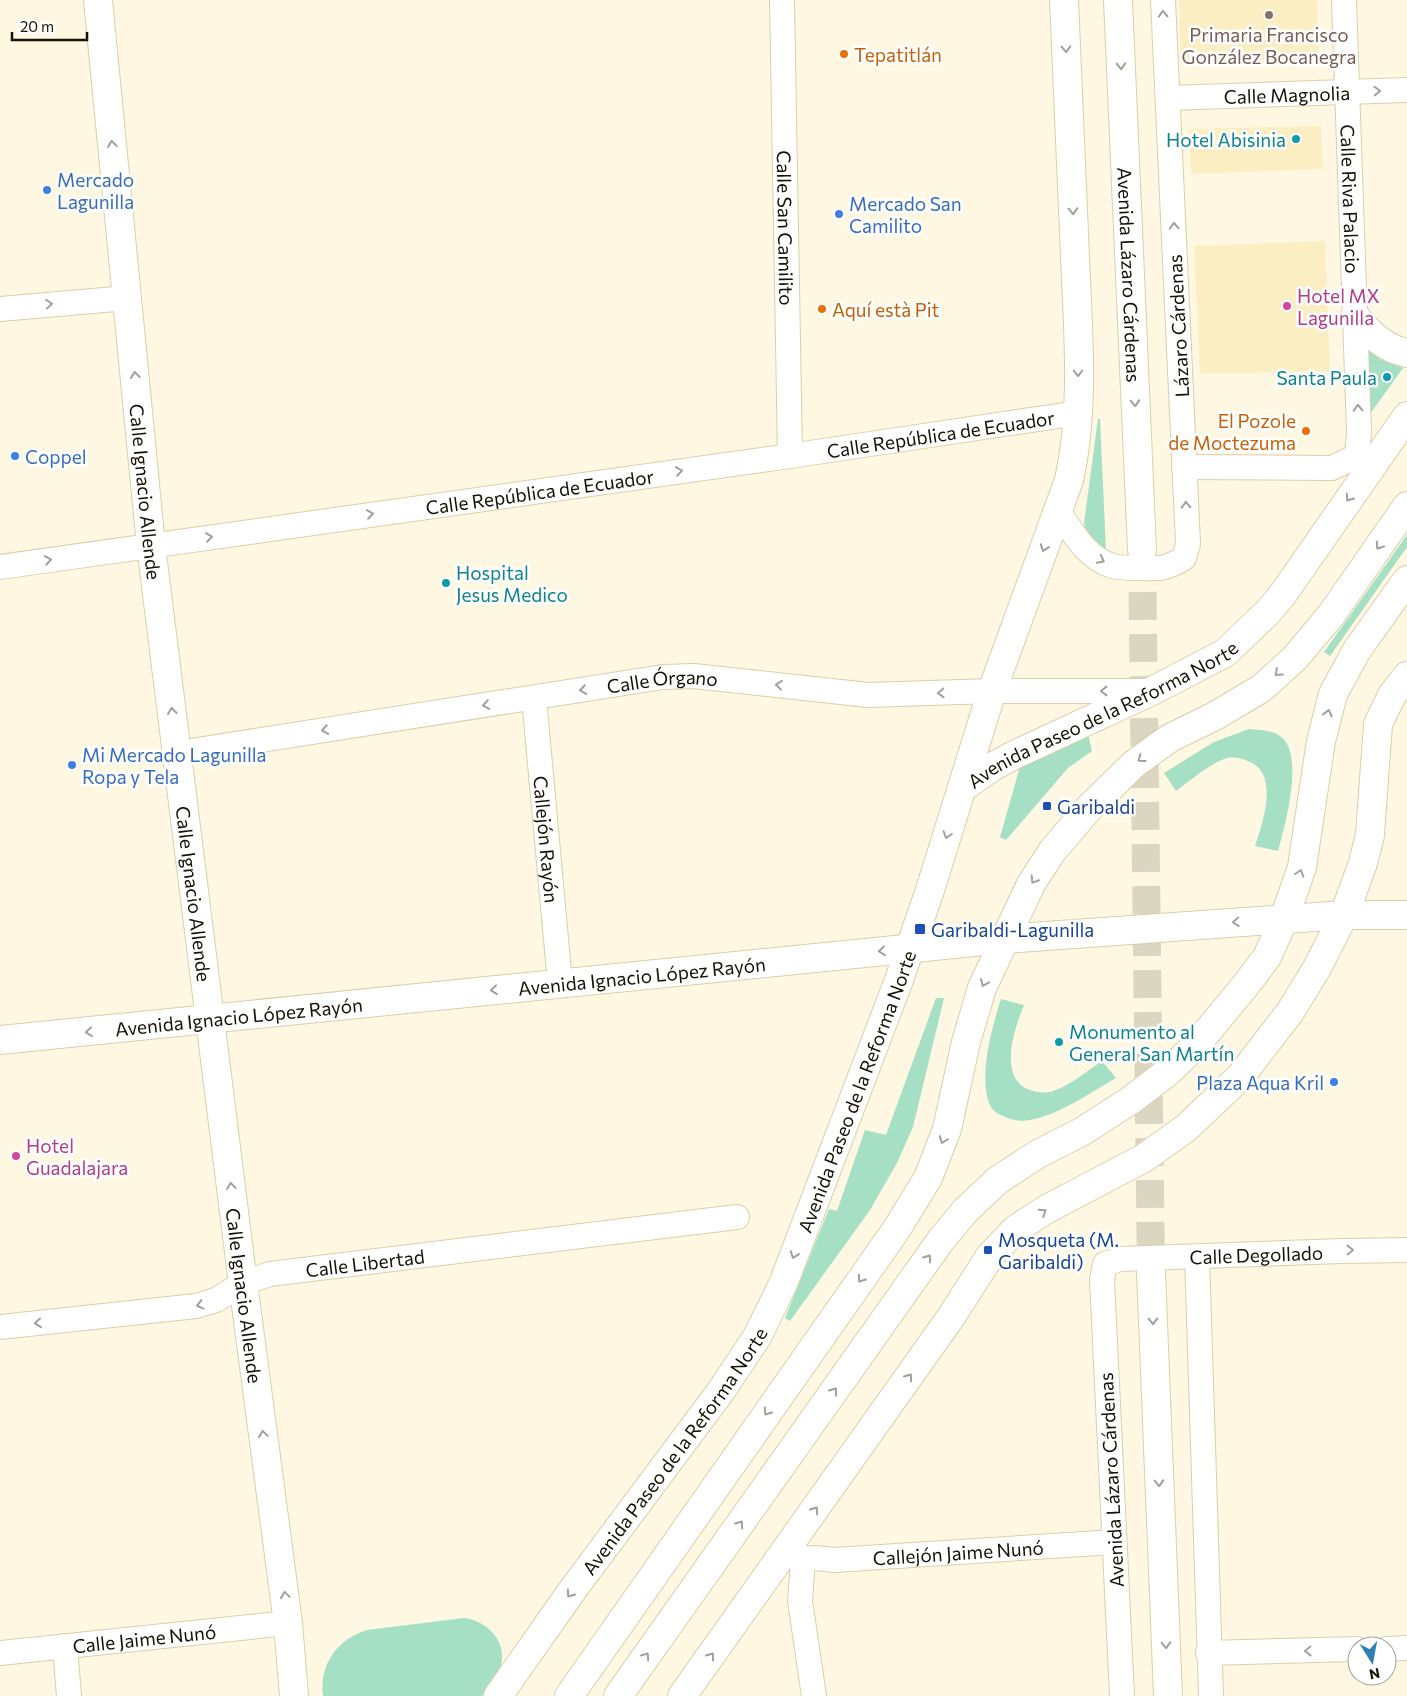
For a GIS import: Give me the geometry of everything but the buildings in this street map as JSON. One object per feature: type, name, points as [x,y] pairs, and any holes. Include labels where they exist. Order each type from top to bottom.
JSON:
[{"type":"street","name":"Calle Ignacio Allende","points":[[98,0],[151,546],[243,1283],[288,1623],[294,1696]]},
{"type":"street","name":"Calle San Camilito","points":[[782,0],[790,456]]},
{"type":"street","points":[[962,788],[992,691],[1069,480],[1076,449],[1078,320],[1064,0]]},
{"type":"street","name":"Avenida Lázaro Cárdenas","points":[[1118,0],[1142,550]]},
{"type":"street","name":"Lázaro Cárdenas","points":[[1058,511],[1083,546],[1096,559],[1113,566],[1159,570],[1173,566],[1184,558],[1188,544],[1163,0]]},
{"type":"street","name":"Calle Riva Palacio","points":[[1344,0],[1359,432],[1364,461]]},
{"type":"street","name":"Calle Magnolia","points":[[1168,98],[1407,90]]},
{"type":"street","points":[[0,309],[127,298]]},
{"type":"street","points":[[1355,316],[1371,335],[1378,340],[1399,352],[1407,353]]},
{"type":"street","name":"Calle República de Ecuador","points":[[0,567],[790,456],[1078,413]]},
{"type":"street","name":"Avenida Paseo de la Reforma Norte","points":[[498,1696],[574,1588],[721,1391],[757,1337],[783,1284],[910,948],[962,788],[992,767],[1014,755],[1152,691],[1225,653],[1268,612],[1283,594],[1364,461],[1407,416]]},
{"type":"street","points":[[1184,467],[1332,468],[1364,461]]},
{"type":"street","points":[[569,1696],[896,1230],[928,1178],[947,1129],[966,1042],[982,988],[1031,884],[1053,850],[1090,806],[1134,764],[1170,738],[1215,716],[1262,688],[1295,658],[1331,614],[1407,506]]},
{"type":"street","points":[[618,1696],[941,1240],[966,1210],[998,1180],[1038,1154],[1082,1131],[1131,1100],[1169,1071],[1197,1044],[1267,957],[1284,919],[1302,867],[1321,741],[1333,694],[1358,650],[1407,580]]},
{"type":"street","name":"Calle Órgano","points":[[178,753],[663,677],[694,676],[868,695],[992,691],[1152,691]]},
{"type":"street","points":[[682,1696],[797,1552],[990,1256],[1016,1230],[1047,1209],[1144,1158],[1186,1128],[1240,1077],[1290,1012],[1317,968],[1344,916],[1363,863],[1370,835],[1378,724],[1392,695],[1407,676]]},
{"type":"street","name":"Callejón Rayón","points":[[534,698],[560,983]]},
{"type":"street","name":"Avenida Ignacio López Rayón","points":[[0,1040],[1004,938],[1284,919],[1407,915]]},
{"type":"street","name":"Calle Libertad","points":[[0,1327],[196,1306],[216,1300],[243,1283],[270,1274],[737,1217]]},
{"type":"street","name":"Calle Degollado","points":[[1105,1264],[1120,1259],[1342,1250],[1407,1250]]},
{"type":"street","points":[[1197,1257],[1210,1696]]},
{"type":"street","name":"Avenida Lázaro Cárdenas","points":[[1105,1264],[1102,1280],[1122,1696]]},
{"type":"street","points":[[1151,1272],[1168,1696]]},
{"type":"street","name":"Callejón Jaime Nunó","points":[[797,1552],[816,1558],[834,1560],[1114,1542]]},
{"type":"street","points":[[797,1552],[800,1601],[814,1696]]},
{"type":"street","name":"Calle Jaime Nunó","points":[[0,1653],[288,1623]]},
{"type":"street","points":[[65,1646],[69,1696]]},
{"type":"street","points":[[1208,1653],[1347,1650]]},
{"type":"shaded area","points":[[1179,0],[1317,0],[1319,61],[1181,64]]},
{"type":"shaded area","points":[[1321,126],[1323,169],[1191,174],[1189,129]]},
{"type":"shaded area","name":"Hotel MX Lagunilla","points":[[1325,241],[1330,371],[1200,374],[1194,246]]},
{"type":"green space","points":[[1367,348],[1381,360],[1403,368],[1370,414]]},
{"type":"green space","points":[[1098,419],[1100,419],[1106,551],[1098,549],[1086,531],[1084,523]]},
{"type":"green space","points":[[1407,535],[1407,547],[1330,656],[1324,652]]},
{"type":"green space","points":[[1249,729],[1268,731],[1282,737],[1290,751],[1292,779],[1278,851],[1255,846],[1262,825],[1266,800],[1264,777],[1259,768],[1244,759],[1224,759],[1205,769],[1176,791],[1164,773],[1214,742]]},
{"type":"green space","points":[[1088,734],[1092,751],[1068,768],[1006,840],[1000,837],[1021,763]]},
{"type":"green space","points":[[936,998],[944,998],[913,1127],[897,1163],[870,1210],[790,1321],[785,1318],[829,1209],[837,1211],[865,1130],[886,1135]]},
{"type":"green space","points":[[1001,999],[1024,1005],[1013,1038],[1011,1062],[1013,1073],[1018,1082],[1027,1089],[1040,1092],[1053,1091],[1072,1082],[1102,1061],[1116,1078],[1074,1103],[1041,1117],[1020,1121],[1009,1119],[997,1113],[991,1107],[985,1083],[987,1053]]},
{"type":"green space","points":[[464,1618],[473,1620],[489,1629],[495,1635],[502,1651],[500,1669],[482,1696],[323,1696],[324,1674],[327,1664],[339,1647],[356,1634],[367,1630]]},
{"type":"tunnel","points":[[1142,550],[1151,1272]]},
{"type":"place","name":"Primaria Francisco González Bocanegra","points":[[1269,15]]},
{"type":"place","name":"Tepatitlán","points":[[844,54]]},
{"type":"place","name":"Hotel Abisinia","points":[[1296,139]]},
{"type":"place","name":"Mercado Lagunilla","points":[[47,190]]},
{"type":"place","name":"Mercado San Camilito","points":[[839,214]]},
{"type":"place","name":"Hotel MX Lagunilla","points":[[1287,306]]},
{"type":"place","name":"Aquí està Pit","points":[[822,309]]},
{"type":"place","name":"Santa Paula","points":[[1387,377]]},
{"type":"place","name":"El Pozole de Moctezuma","points":[[1306,431]]},
{"type":"place","name":"Coppel","points":[[15,456]]},
{"type":"place","name":"Hospital Jesus Medico","points":[[446,583]]},
{"type":"place","name":"Mi Mercado Lagunilla Ropa y Tela","points":[[72,765]]},
{"type":"place","name":"Garibaldi","points":[[1047,806]]},
{"type":"place","name":"Garibaldi-Lagunilla","points":[[920,929]]},
{"type":"place","name":"Monumento al General San Martín","points":[[1059,1042]]},
{"type":"place","name":"Plaza Aqua Kril","points":[[1334,1082]]},
{"type":"place","name":"Hotel Guadalajara","points":[[16,1156]]},
{"type":"place","name":"Mosqueta (M. Garibaldi)","points":[[988,1250]]}]
